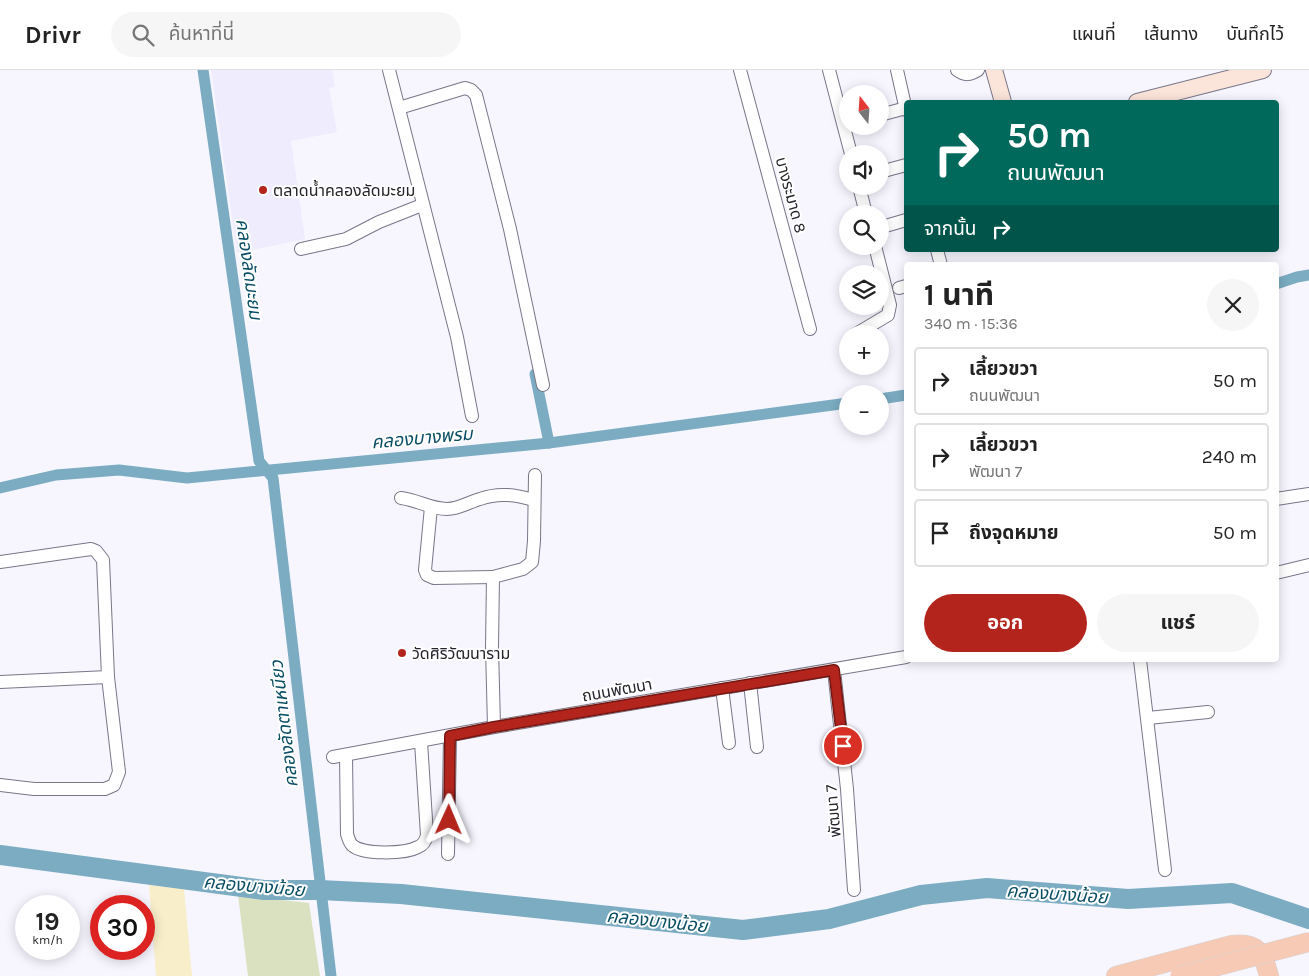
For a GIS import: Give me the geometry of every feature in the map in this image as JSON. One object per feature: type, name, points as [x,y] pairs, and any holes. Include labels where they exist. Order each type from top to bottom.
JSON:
[{"type":"main road","points":[[1180,976],[1309,942]]},
{"type":"main road","points":[[1116,976],[1232,944],[1253,945],[1258,950],[1268,976]]},
{"type":"street","points":[[389,70],[457,337],[472,416]]},
{"type":"street","name":"บางระมาด 8","points":[[740,70],[810,328]]},
{"type":"street","points":[[829,70],[849,145]]},
{"type":"street","points":[[897,70],[904,100]]},
{"type":"street","points":[[957,70],[967,75],[978,70]]},
{"type":"street","points":[[994,70],[1002,100]]},
{"type":"street","points":[[1145,100],[1263,70]]},
{"type":"street","points":[[399,108],[465,88],[471,90],[476,96],[510,230],[543,385]]},
{"type":"street","points":[[889,113],[904,109]]},
{"type":"street","points":[[889,170],[904,166]]},
{"type":"street","points":[[301,249],[346,239],[379,222],[422,205]]},
{"type":"street","points":[[889,225],[904,221]]},
{"type":"street","points":[[871,325],[888,315],[890,305],[877,255]]},
{"type":"street","points":[[431,507],[425,570],[428,575],[434,578],[493,577],[523,570],[532,562],[534,550],[535,475]]},
{"type":"street","points":[[401,498],[415,500],[431,507],[450,509],[498,494],[514,495],[534,500]]},
{"type":"street","points":[[1279,499],[1309,494]]},
{"type":"street","points":[[0,562],[91,549],[101,555],[104,560],[108,677],[119,772],[114,785],[105,789],[34,789],[0,785]]},
{"type":"street","points":[[1279,573],[1309,565]]},
{"type":"street","points":[[493,577],[494,727]]},
{"type":"street","name":"ถนนพัฒนา","points":[[333,757],[494,727],[904,657]]},
{"type":"street","points":[[1140,662],[1157,812],[1166,870]]},
{"type":"street","name":"พัฒนา 7","points":[[834,670],[846,781],[854,890]]},
{"type":"street","points":[[0,682],[108,677]]},
{"type":"street","points":[[750,684],[757,747]]},
{"type":"street","points":[[722,688],[729,743]]},
{"type":"street","points":[[1148,718],[1208,712]]},
{"type":"street","points":[[448,854],[450,736]]},
{"type":"street","points":[[346,755],[347,834],[352,845],[371,852],[410,850],[422,844],[427,835],[421,742]]},
{"type":"shaded area","name":"ตลาดน้ำคลองลัดมะยม","points":[[211,70],[332,70],[335,87],[329,88],[337,132],[291,141],[305,239],[237,253]]},
{"type":"green space","points":[[238,895],[309,903],[320,976],[248,976]]},
{"type":"sand","points":[[149,885],[184,889],[192,976],[156,976],[155,895],[150,895]]},
{"type":"waterway","name":"คลองลัดตาเหนียว","points":[[203,70],[259,461],[273,478],[331,976]]},
{"type":"waterway","name":"คลองบางพรม","points":[[1279,283],[1309,275]]},
{"type":"waterway","points":[[535,374],[549,443]]},
{"type":"waterway","name":"คลองบางพรม","points":[[889,398],[904,395]]},
{"type":"waterway","name":"คลองบางพรม","points":[[0,488],[56,475],[119,470],[187,478],[549,443],[839,404]]},
{"type":"waterway","name":"คลองบางน้อย","points":[[0,855],[264,890],[320,890],[401,894],[743,930],[829,919],[921,895],[987,888],[1128,899],[1232,893],[1309,919]]},
{"type":"place","name":"ตลาดน้ำคลองลัดมะยม","points":[[263,190]]},
{"type":"place","name":"วัดศิริวัฒนาราม","points":[[402,653]]},
{"type":"route","points":[[449,820],[450,736],[494,727],[834,670],[843,746]]},
{"type":"water label","name":"คลองลัดมะยม","points":[[249,269]]}]
